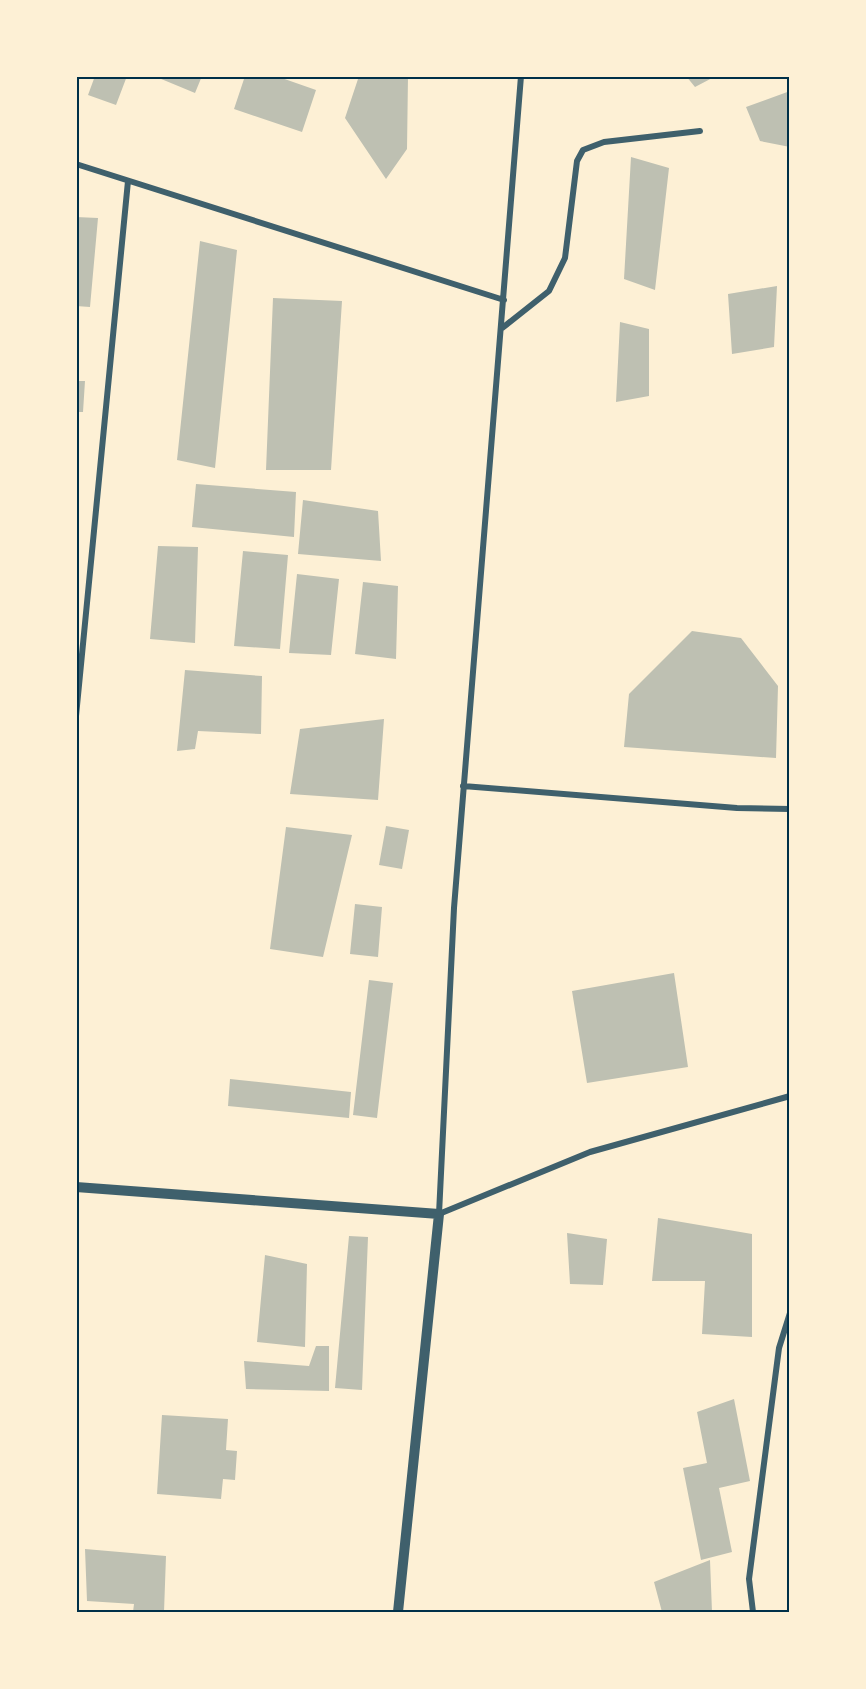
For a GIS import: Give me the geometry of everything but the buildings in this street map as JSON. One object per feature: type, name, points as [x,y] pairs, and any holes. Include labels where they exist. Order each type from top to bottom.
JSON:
[{"type":"street","points":[[398,1612],[439,1214],[454,908],[521,76]]},
{"type":"street","points":[[501,329],[549,291],[565,258],[577,161],[583,150],[604,142],[700,131]]},
{"type":"street","points":[[76,164],[504,300]]},
{"type":"street","points":[[76,716],[128,181]]},
{"type":"street","points":[[463,786],[725,807],[789,809]]},
{"type":"street","points":[[76,1187],[439,1214],[590,1152],[789,1096]]},
{"type":"street","points":[[753,1612],[748,1579],[779,1348],[789,1313]]}]
